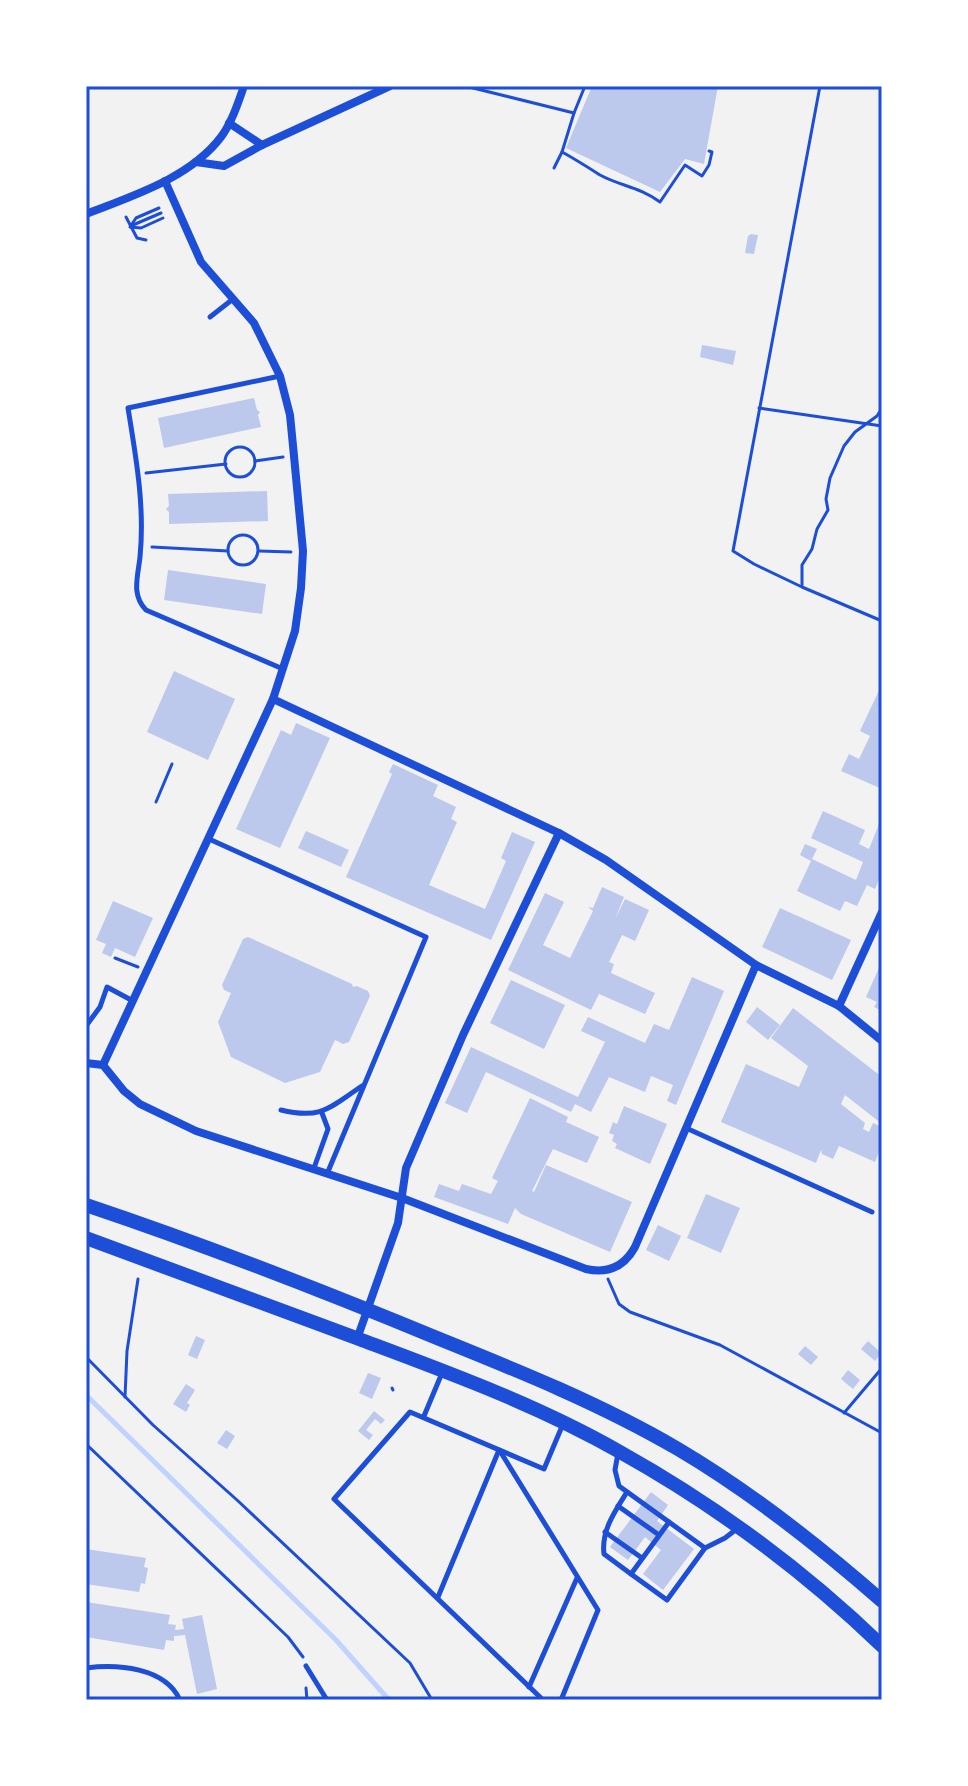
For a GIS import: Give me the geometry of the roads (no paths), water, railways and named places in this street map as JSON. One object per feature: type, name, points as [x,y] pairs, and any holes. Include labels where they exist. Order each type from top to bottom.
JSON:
[{"type":"main road","points":[[86,1205],[223,1252],[555,1385],[679,1450],[804,1536],[882,1601]]},
{"type":"main road","points":[[86,1238],[444,1371],[564,1423],[619,1451],[739,1527],[824,1593],[882,1646]]},
{"type":"street","points":[[86,214],[165,181],[196,162],[221,137],[244,86]]},
{"type":"street","points":[[196,162],[224,166],[262,145],[390,86]]},
{"type":"street","points":[[229,123],[262,145]]},
{"type":"street","points":[[103,1065],[273,699],[295,631],[303,551],[290,415],[280,376],[254,323],[201,262],[165,181]]},
{"type":"street","points":[[273,699],[559,833],[606,860],[756,965],[839,1006],[882,1041]]},
{"type":"street","points":[[357,1339],[398,1223],[406,1168],[463,1035],[559,833]]},
{"type":"street","points":[[839,1006],[882,912]]},
{"type":"street","points":[[86,1063],[103,1065],[124,1091],[157,1114],[196,1131],[402,1198],[586,1269],[606,1272],[625,1262],[631,1255],[756,965]]},
{"type":"lane","points":[[210,317],[234,298]]},
{"type":"lane","points":[[280,376],[128,408],[139,474],[141,546],[136,593],[138,602],[146,610],[283,670]]},
{"type":"lane","points":[[209,839],[426,937],[327,1174]]},
{"type":"lane","points":[[86,1026],[100,1007],[107,987],[134,1002]]},
{"type":"lane","points":[[281,1110],[322,1113],[363,1085]]},
{"type":"lane","points":[[314,1170],[328,1129],[322,1113]]},
{"type":"lane","points":[[686,1128],[872,1212]]},
{"type":"lane","points":[[424,1416],[444,1371]]},
{"type":"lane","points":[[543,1700],[334,1499],[410,1412],[544,1469],[564,1423]]},
{"type":"lane","points":[[499,1450],[598,1610],[561,1700]]},
{"type":"lane","points":[[438,1597],[499,1450]]},
{"type":"lane","points":[[619,1451],[615,1470],[619,1486],[705,1548]]},
{"type":"lane","points":[[627,1492],[605,1532],[602,1541],[604,1554],[667,1600],[705,1548],[739,1527]]},
{"type":"lane","points":[[618,1506],[659,1535]]},
{"type":"lane","points":[[631,1574],[669,1522]]},
{"type":"lane","points":[[605,1532],[642,1558]]},
{"type":"lane","points":[[529,1687],[577,1577]]},
{"type":"lane","points":[[86,1668],[111,1665],[131,1667],[170,1686],[180,1700]]},
{"type":"lane","points":[[306,1666],[327,1700]]},
{"type":"waterway","points":[[86,1395],[336,1640],[389,1700]]}]
